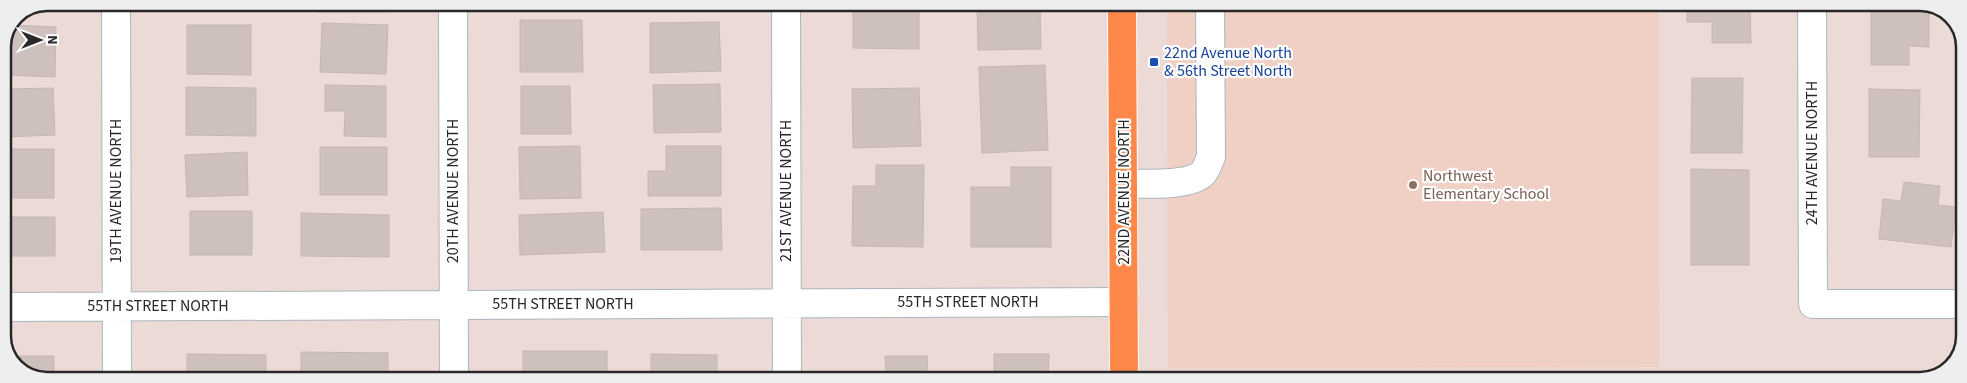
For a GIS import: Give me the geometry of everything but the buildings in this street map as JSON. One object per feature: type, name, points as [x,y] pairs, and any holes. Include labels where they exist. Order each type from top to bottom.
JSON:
[{"type":"main road","name":"22ND AVENUE NORTH","points":[[1122,11],[1124,372]]},
{"type":"street","name":"19TH AVENUE NORTH","points":[[116,11],[117,372]]},
{"type":"street","name":"20TH AVENUE NORTH","points":[[453,11],[454,372]]},
{"type":"street","name":"21ST AVENUE NORTH","points":[[786,11],[787,372]]},
{"type":"street","points":[[1124,184],[1182,182],[1200,176],[1206,169],[1211,157],[1210,11]]},
{"type":"street","name":"24TH AVENUE NORTH","points":[[1812,11],[1813,304],[1956,304]]},
{"type":"street","name":"55TH STREET NORTH","points":[[11,307],[1124,302]]},
{"type":"shaded area","name":"Northwest Elementary School","points":[[1167,11],[1658,11],[1659,367],[1168,368]]},
{"type":"place","name":"22nd Avenue North & 56th Street North","points":[[1154,62]]},
{"type":"place","name":"Northwest Elementary School","points":[[1413,185]]}]
